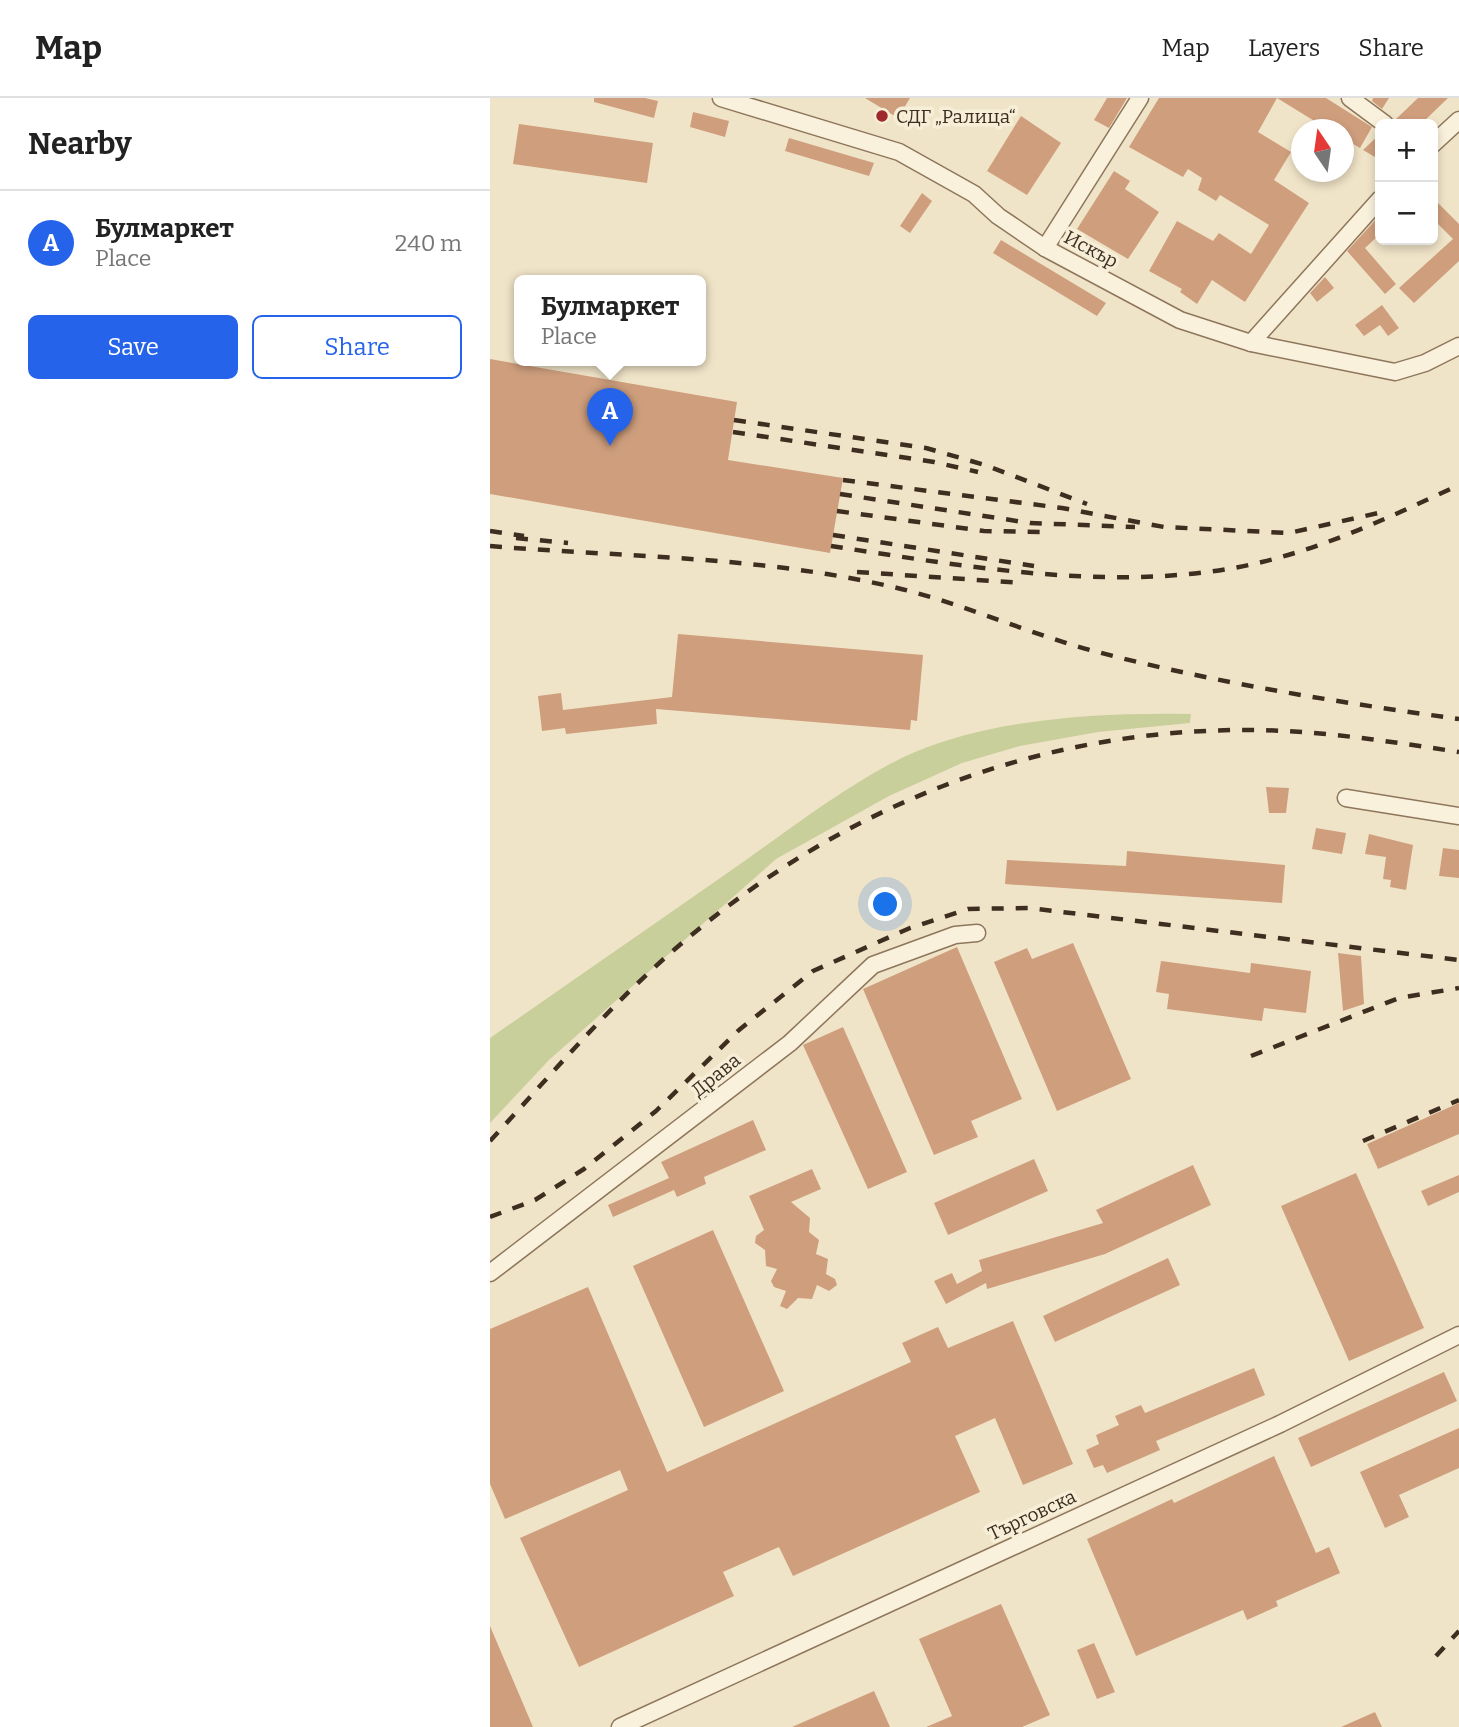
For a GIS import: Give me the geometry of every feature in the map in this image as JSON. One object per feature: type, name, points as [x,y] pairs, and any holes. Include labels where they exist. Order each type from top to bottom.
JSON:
[{"type":"street","name":"Искър","points":[[721,98],[899,152],[974,194],[998,216],[1045,248],[1180,320],[1251,343],[1395,372],[1425,363],[1459,346]]},
{"type":"street","points":[[1045,248],[1140,98]]},
{"type":"street","points":[[1350,98],[1378,119]]},
{"type":"street","points":[[1438,139],[1459,120]]},
{"type":"street","points":[[1251,343],[1375,205]]},
{"type":"street","points":[[1346,798],[1459,816]]},
{"type":"street","name":"Драва","points":[[490,1273],[715,1103],[789,1043],[873,965],[955,935],[977,933]]},
{"type":"street","name":"Търговска","points":[[620,1727],[1280,1424],[1459,1335]]},
{"type":"green space","points":[[1191,714],[1190,723],[1098,732],[1020,746],[962,763],[889,796],[776,859],[549,1060],[490,1123],[490,1038],[873,774],[915,752],[980,731],[1087,716]]},
{"type":"building","points":[[594,98],[645,98],[658,101],[654,118],[594,102]]},
{"type":"building","points":[[865,98],[910,98],[898,118]]},
{"type":"building","points":[[1107,98],[1127,98],[1109,128],[1094,120]]},
{"type":"building","points":[[1159,98],[1277,98],[1258,132],[1291,152],[1274,180],[1309,203],[1245,302],[1212,280],[1197,304],[1180,292],[1182,289],[1149,271],[1177,221],[1213,241],[1219,233],[1251,254],[1269,225],[1220,195],[1216,201],[1198,190],[1202,178],[1188,169],[1183,177],[1129,147]]},
{"type":"building","points":[[1277,98],[1326,98],[1372,127],[1360,148],[1354,144],[1354,119],[1311,119]]},
{"type":"building","points":[[1373,98],[1389,98],[1382,109],[1372,101]]},
{"type":"building","points":[[1418,98],[1448,98],[1426,119],[1396,119]]},
{"type":"building","points":[[693,112],[729,121],[725,137],[690,127]]},
{"type":"building","points":[[1021,116],[1061,143],[1027,195],[987,171]]},
{"type":"building","points":[[519,124],[653,143],[647,183],[513,164]]},
{"type":"building","points":[[789,138],[874,163],[869,176],[785,151]]},
{"type":"building","points":[[1375,139],[1375,157],[1363,150]]},
{"type":"building","points":[[1114,171],[1130,181],[1125,189],[1159,212],[1128,259],[1077,229]]},
{"type":"building","points":[[922,193],[932,201],[910,233],[900,226]]},
{"type":"building","points":[[1438,203],[1459,224],[1459,261],[1414,303],[1399,288],[1453,239],[1438,224]]},
{"type":"building","points":[[1375,220],[1375,239],[1365,248],[1396,284],[1385,294],[1347,251]]},
{"type":"building","points":[[1001,240],[1106,303],[1097,316],[993,253]]},
{"type":"building","points":[[1325,277],[1334,288],[1317,302],[1310,293]]},
{"type":"building","points":[[1382,305],[1399,328],[1388,336],[1380,325],[1364,336],[1355,325]]},
{"type":"building","points":[[490,359],[514,363],[514,366],[530,366],[737,402],[728,460],[843,478],[830,553],[490,494]]},
{"type":"building","points":[[678,634],[923,655],[917,721],[911,720],[910,730],[656,709],[657,724],[566,734],[565,728],[542,731],[538,696],[561,693],[563,710],[672,697]]},
{"type":"building","points":[[1266,787],[1289,788],[1286,813],[1269,813]]},
{"type":"building","points":[[1316,828],[1346,833],[1342,854],[1312,849]]},
{"type":"building","points":[[1369,834],[1413,845],[1406,890],[1390,887],[1391,880],[1383,879],[1386,857],[1365,854]]},
{"type":"building","points":[[1443,848],[1459,850],[1459,878],[1439,876]]},
{"type":"building","points":[[1127,851],[1285,865],[1282,903],[1005,884],[1007,860],[1126,866]]},
{"type":"building","points":[[1073,943],[1131,1079],[1057,1111],[994,962],[1027,948],[1032,959]]},
{"type":"building","points":[[957,947],[1022,1099],[971,1121],[978,1137],[934,1155],[863,989]]},
{"type":"building","points":[[1338,953],[1361,956],[1364,1004],[1343,1011]]},
{"type":"building","points":[[1161,961],[1250,973],[1251,963],[1311,971],[1306,1013],[1264,1008],[1262,1021],[1167,1009],[1169,994],[1156,992]]},
{"type":"building","points":[[843,1027],[907,1172],[868,1189],[803,1045]]},
{"type":"building","points":[[1459,1103],[1459,1134],[1378,1169],[1367,1144]]},
{"type":"building","points":[[753,1120],[766,1150],[704,1177],[706,1184],[677,1197],[674,1190],[613,1217],[608,1205],[669,1178],[661,1162]]},
{"type":"building","points":[[1034,1159],[1048,1191],[948,1235],[934,1203]]},
{"type":"building","points":[[1193,1165],[1211,1205],[1105,1254],[987,1289],[986,1283],[946,1304],[934,1281],[952,1273],[957,1284],[982,1271],[979,1260],[1103,1223],[1096,1210]]},
{"type":"building","points":[[812,1169],[821,1189],[791,1202],[810,1218],[809,1232],[819,1240],[816,1254],[828,1259],[826,1274],[835,1279],[837,1285],[829,1291],[817,1285],[812,1299],[798,1298],[787,1309],[780,1306],[786,1291],[774,1287],[771,1281],[777,1269],[766,1266],[765,1250],[755,1243],[756,1236],[764,1230],[749,1196]]},
{"type":"building","points":[[1356,1173],[1424,1328],[1349,1361],[1281,1206]]},
{"type":"building","points":[[1459,1175],[1459,1192],[1428,1206],[1421,1191]]},
{"type":"building","points":[[713,1230],[784,1391],[704,1427],[633,1266]]},
{"type":"building","points":[[1168,1258],[1180,1285],[1055,1342],[1043,1316]]},
{"type":"building","points":[[588,1287],[667,1472],[911,1362],[902,1343],[938,1327],[948,1348],[1013,1321],[1073,1464],[1023,1485],[995,1418],[955,1436],[980,1492],[793,1576],[779,1547],[723,1572],[734,1596],[579,1667],[520,1538],[628,1490],[620,1470],[505,1519],[490,1484],[490,1329]]},
{"type":"building","points":[[1254,1368],[1265,1395],[1156,1441],[1160,1450],[1107,1473],[1103,1465],[1094,1468],[1086,1450],[1099,1444],[1096,1435],[1119,1425],[1115,1416],[1141,1405],[1145,1413]]},
{"type":"building","points":[[1444,1372],[1457,1401],[1311,1467],[1298,1438]]},
{"type":"building","points":[[1459,1428],[1459,1468],[1399,1495],[1409,1517],[1385,1528],[1360,1472]]},
{"type":"building","points":[[1274,1456],[1316,1553],[1329,1547],[1340,1573],[1276,1601],[1278,1606],[1247,1620],[1243,1610],[1136,1656],[1087,1539],[1172,1499],[1174,1503]]},
{"type":"building","points":[[1001,1604],[1050,1715],[1022,1727],[926,1727],[952,1716],[919,1639]]},
{"type":"building","points":[[490,1626],[533,1727],[490,1727]]},
{"type":"building","points":[[1094,1643],[1115,1692],[1097,1699],[1077,1650]]},
{"type":"building","points":[[874,1691],[890,1727],[792,1727]]},
{"type":"building","points":[[1375,1712],[1382,1727],[1341,1727]]},
{"type":"railway","points":[[734,420],[926,448],[985,465],[1087,504]]},
{"type":"railway","points":[[733,432],[934,462],[978,472]]},
{"type":"railway","points":[[843,480],[1062,508],[1164,527],[1289,533],[1383,512]]},
{"type":"railway","points":[[831,546],[937,562],[1047,574],[1102,577],[1210,572],[1262,562],[1313,547],[1459,485]]},
{"type":"railway","points":[[840,494],[1030,523],[1135,527]]},
{"type":"railway","points":[[837,511],[984,531],[1042,532]]},
{"type":"railway","points":[[490,531],[524,536]]},
{"type":"railway","points":[[833,535],[1034,566]]},
{"type":"railway","points":[[516,538],[568,543]]},
{"type":"railway","points":[[490,546],[737,563],[835,575],[910,591],[1090,650],[1181,672],[1366,706],[1459,719]]},
{"type":"railway","points":[[857,572],[1024,583]]},
{"type":"railway","points":[[490,1141],[626,994],[675,949],[736,900],[800,857],[867,820],[937,789],[1009,764],[1083,746],[1159,734],[1238,730],[1293,731],[1459,752]]},
{"type":"railway","points":[[490,1217],[535,1200],[584,1169],[656,1111],[739,1030],[813,971],[910,928],[968,909],[1029,908],[1459,960]]},
{"type":"railway","points":[[1251,1056],[1399,998],[1459,988]]},
{"type":"railway","points":[[1363,1141],[1459,1100]]},
{"type":"railway","points":[[1436,1656],[1459,1631]]},
{"type":"place","name":"СДГ „Ралица“","points":[[882,116]]},
{"type":"place","name":"Булмаркет","points":[[610,446]]}]
